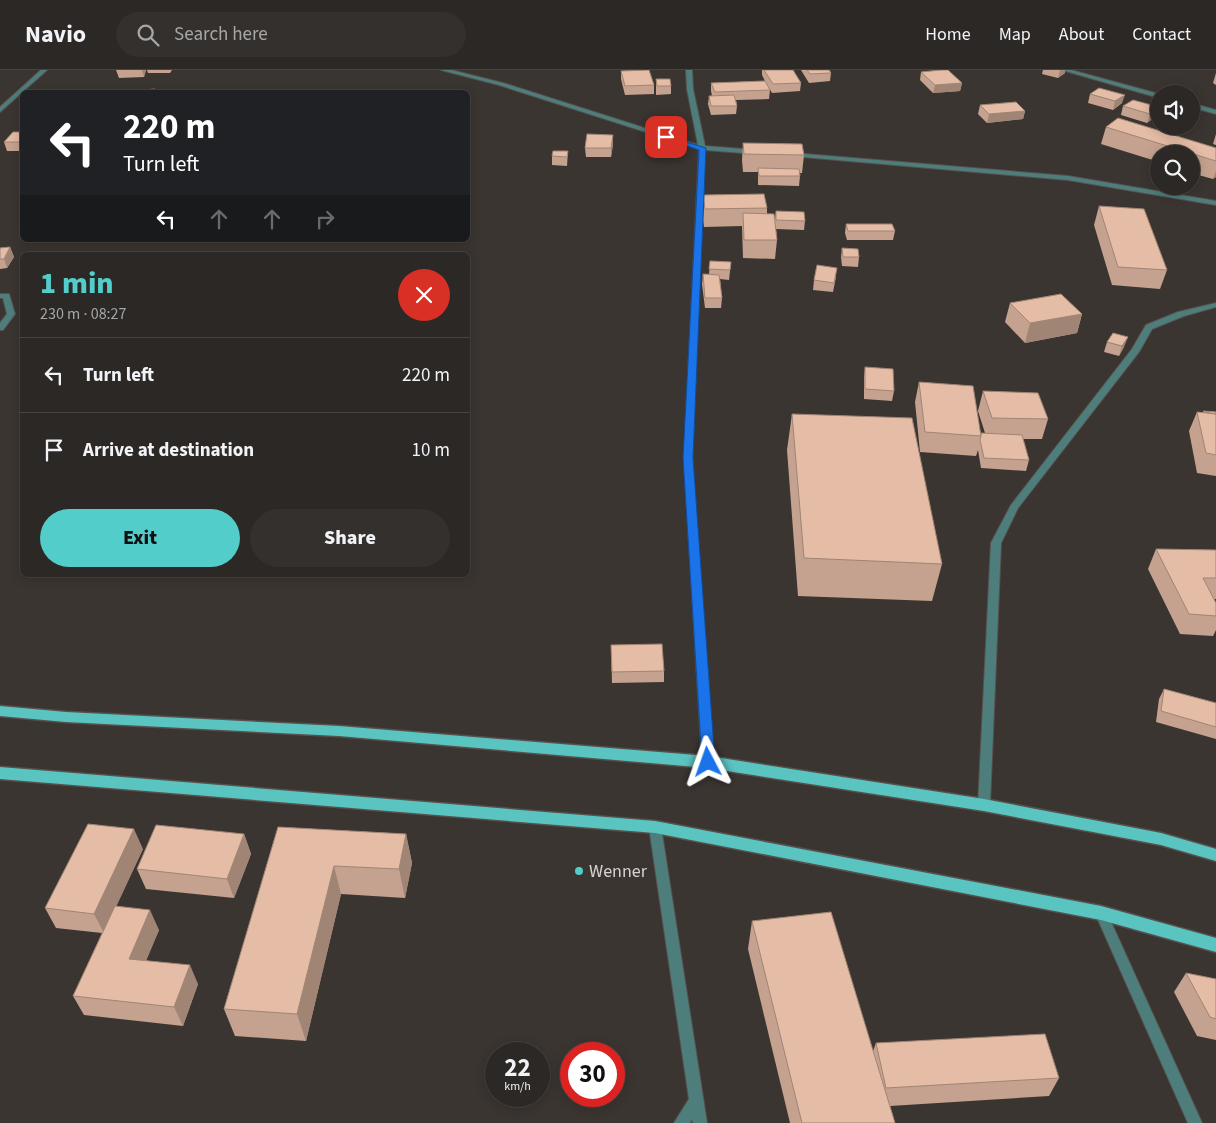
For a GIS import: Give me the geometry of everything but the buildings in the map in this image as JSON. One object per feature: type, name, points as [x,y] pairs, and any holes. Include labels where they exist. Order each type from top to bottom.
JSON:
[{"type":"main road","points":[[0,711],[66,717],[339,731],[708,762],[984,805],[1160,839],[1216,855]]},
{"type":"main road","points":[[0,773],[655,827],[1101,913],[1216,945]]},
{"type":"street","points":[[22,90],[44,70]]},
{"type":"street","points":[[444,70],[500,84],[702,148],[762,153]]},
{"type":"street","points":[[689,70],[690,90],[702,148],[688,458],[708,762]]},
{"type":"street","points":[[1066,70],[1150,93]]},
{"type":"street","points":[[0,110],[20,92]]},
{"type":"street","points":[[1200,108],[1216,112]]},
{"type":"street","points":[[782,154],[901,162],[1068,178],[1216,203]]},
{"type":"street","points":[[0,296],[6,296],[11,314],[0,328]]},
{"type":"street","points":[[984,805],[996,543],[1014,507],[1136,350],[1149,327],[1181,314],[1216,305]]},
{"type":"street","points":[[655,827],[700,1123]]},
{"type":"street","points":[[1101,913],[1194,1123]]},
{"type":"street","points":[[681,1123],[697,1100]]},
{"type":"place","name":"Wenner","points":[[579,871]]},
{"type":"route","points":[[666,137],[702,148],[688,458],[708,762]]}]
